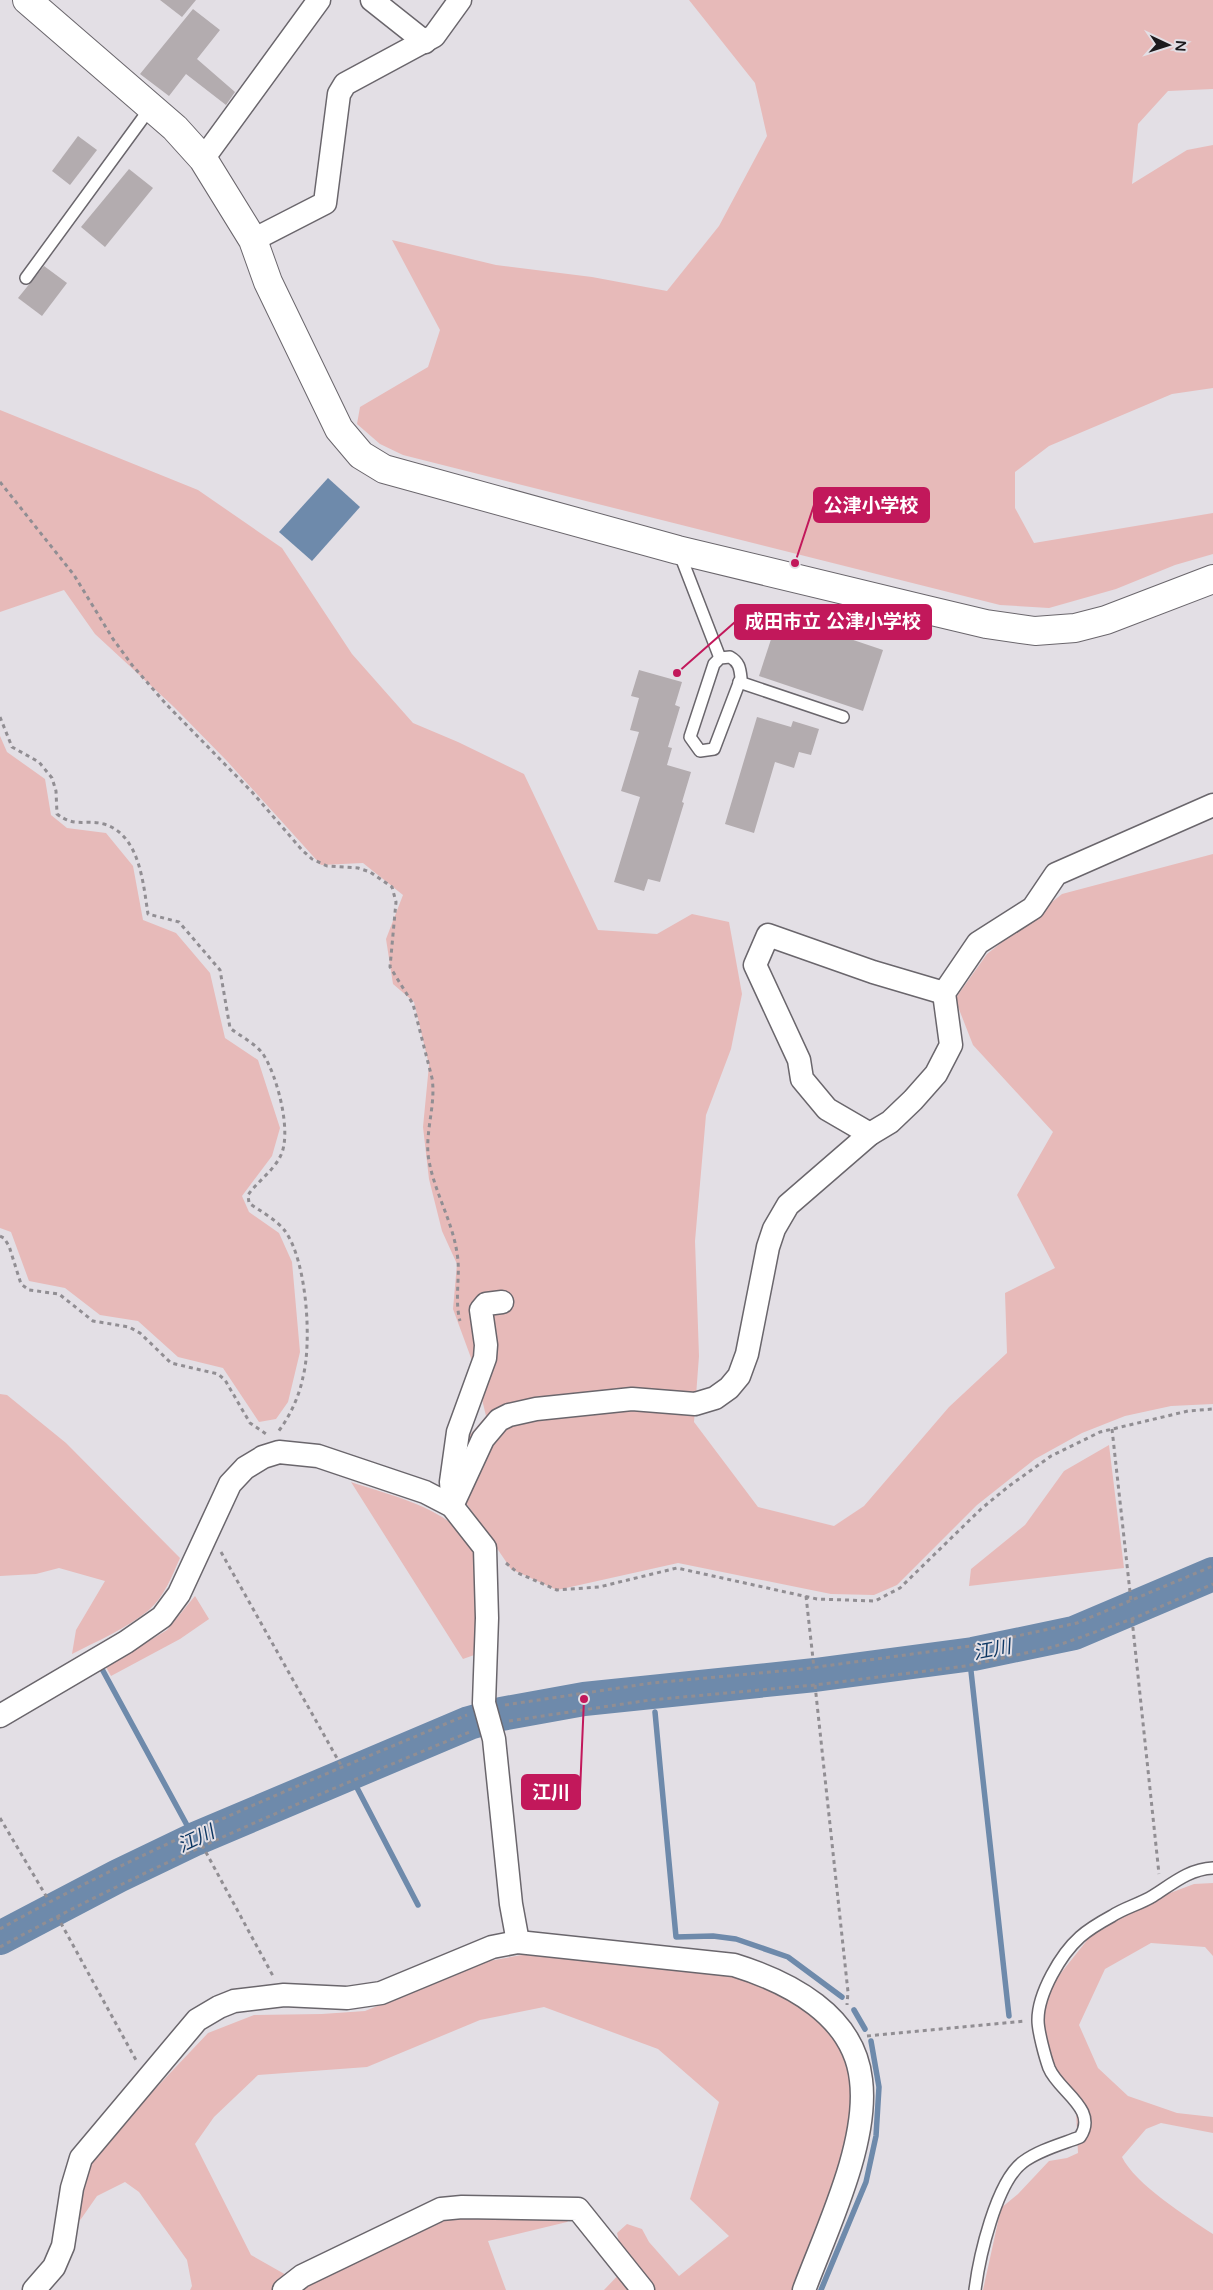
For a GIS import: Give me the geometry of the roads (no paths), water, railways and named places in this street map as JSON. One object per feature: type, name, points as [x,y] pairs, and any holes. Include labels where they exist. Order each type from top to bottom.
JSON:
[{"type":"street","points":[[27,0],[176,128],[203,159],[253,240],[268,282],[339,428],[361,455],[384,469],[678,550],[932,612],[1035,632],[1075,628],[1106,620],[1213,578]]},
{"type":"street","points":[[203,159],[319,0]]},
{"type":"street","points":[[372,0],[425,42]]},
{"type":"street","points":[[253,240],[325,203],[339,94],[345,84],[434,36],[460,0]]},
{"type":"street","points":[[452,1506],[483,1439],[499,1420],[510,1415],[632,1398],[695,1404],[715,1398],[729,1388],[739,1376],[747,1354],[768,1247],[774,1229],[788,1205],[870,1134],[890,1122],[936,1074],[951,1045],[944,993],[978,943],[1033,908],[1056,874],[1213,806]]},
{"type":"street","points":[[870,1134],[827,1109],[802,1079],[799,1060],[755,965],[768,935],[873,972],[944,993]]},
{"type":"street","points":[[452,1506],[451,1482],[458,1432],[484,1358],[486,1345],[481,1310],[486,1304],[502,1302]]},
{"type":"street","points":[[0,1716],[126,1642],[162,1618],[179,1594],[230,1484],[245,1468],[263,1457],[279,1452],[318,1456],[425,1492],[452,1506],[485,1548],[488,1717],[494,1739],[511,1904],[518,1942]]},
{"type":"street","points":[[34,2290],[54,2267],[63,2246],[72,2188],[81,2158],[197,2020],[219,2007],[234,2001],[284,1995],[347,1998],[381,1993],[492,1947],[518,1942],[734,1966],[765,1974],[798,1992],[841,2030],[856,2060],[862,2080],[857,2140],[847,2174],[804,2290]]},
{"type":"street","points":[[284,2290],[302,2276],[419,2218],[441,2209],[462,2207],[578,2209],[643,2290]]},
{"type":"lane","points":[[26,278],[151,107]]},
{"type":"lane","points":[[678,550],[720,658]]},
{"type":"lane","points":[[730,657],[737,661],[740,668],[740,682],[714,748],[700,751],[690,737],[714,664],[720,658],[730,657]]},
{"type":"lane","points":[[740,682],[843,717]]},
{"type":"lane","points":[[976,2290],[987,2231],[1003,2188],[1022,2162],[1080,2137],[1085,2129],[1084,2114],[1049,2069],[1038,2021],[1040,2006],[1052,1974],[1079,1938],[1112,1916],[1151,1898],[1179,1878],[1203,1868],[1213,1868]]},
{"type":"water","points":[[328,478],[360,507],[312,561],[279,532]]},
{"type":"waterway","name":"江川","points":[[0,1938],[118,1876],[195,1839],[469,1723],[501,1714],[584,1699],[815,1675],[973,1654],[1074,1633],[1213,1574]]},
{"type":"waterway","points":[[102,1669],[188,1827]]},
{"type":"waterway","points":[[971,1671],[1009,2016]]},
{"type":"waterway","points":[[655,1712],[676,1937],[713,1936],[736,1939],[788,1957],[842,1997]]},
{"type":"waterway","points":[[355,1784],[418,1905]]},
{"type":"waterway","points":[[854,2010],[865,2029]]},
{"type":"waterway","points":[[821,2290],[866,2182],[876,2136],[879,2087],[871,2041]]},
{"type":"place","name":"公津小学校","points":[[795,563]]},
{"type":"place","name":"成田市立 公津小学校","points":[[677,673]]},
{"type":"place","name":"江川","points":[[584,1699]]}]
